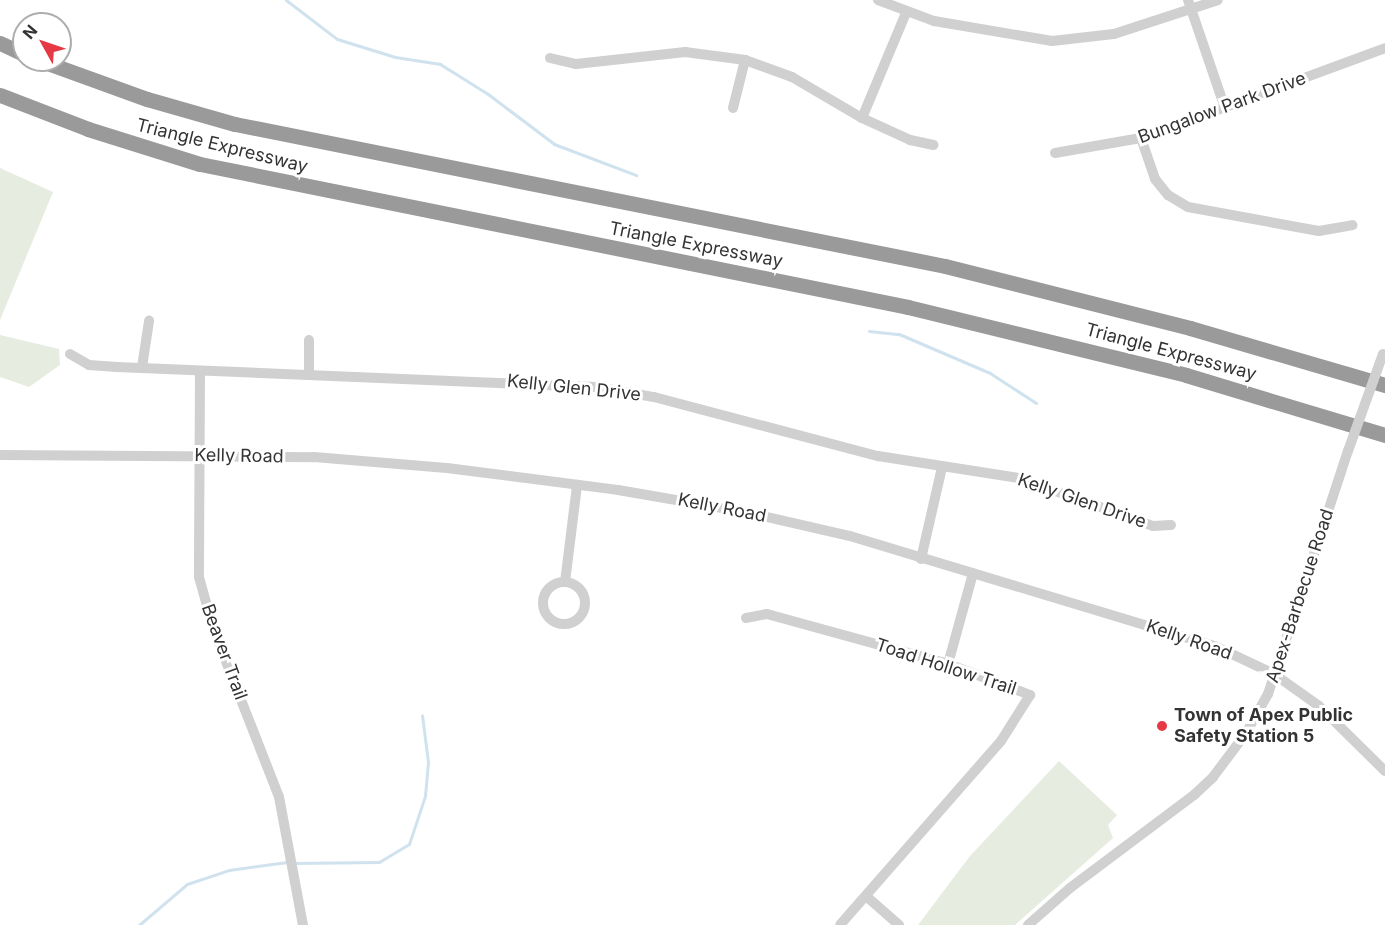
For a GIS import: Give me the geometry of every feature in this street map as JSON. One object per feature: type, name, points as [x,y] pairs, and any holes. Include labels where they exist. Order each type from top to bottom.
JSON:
[{"type":"highway","name":"Triangle Expressway","points":[[72,72],[147,99],[317,142],[945,266],[1190,328],[1385,385]]},
{"type":"highway","name":"Triangle Expressway","points":[[0,95],[134,144],[301,187],[992,326],[1186,375],[1385,435]]},
{"type":"street","points":[[878,0],[906,13],[1029,39],[1062,41],[1114,34],[1190,5],[1218,0]]},
{"type":"street","points":[[1190,5],[1225,108]]},
{"type":"street","points":[[862,118],[906,13]]},
{"type":"street","name":"Bungalow Park Drive","points":[[1055,153],[1141,138],[1385,48]]},
{"type":"street","points":[[550,58],[576,64],[685,52],[745,60],[792,77],[862,118],[910,140],[933,145]]},
{"type":"street","points":[[734,108],[745,60]]},
{"type":"street","points":[[1141,138],[1155,179],[1168,195],[1188,207],[1319,231],[1352,225]]},
{"type":"street","points":[[142,367],[149,321]]},
{"type":"street","points":[[309,340],[309,374]]},
{"type":"street","name":"Apex-Barbecue Road","points":[[1028,925],[1213,777],[1246,733],[1274,674],[1348,451],[1384,352]]},
{"type":"street","name":"Kelly Glen Drive","points":[[70,354],[89,365],[597,387],[654,397],[827,445],[942,467],[1019,478],[1153,526],[1171,525]]},
{"type":"street","name":"Beaver Trail","points":[[200,371],[199,577],[214,632],[279,797],[303,925]]},
{"type":"street","name":"Kelly Road","points":[[0,455],[200,455],[337,459],[577,485],[746,512],[850,536],[1217,646],[1274,674],[1319,706],[1385,771]]},
{"type":"street","points":[[921,559],[942,467]]},
{"type":"street","points":[[565,582],[577,485]]},
{"type":"street","points":[[948,664],[973,573]]},
{"type":"street","name":"Toad Hollow Trail","points":[[746,618],[767,614],[948,664],[1030,695],[1001,741],[840,925]]},
{"type":"street","points":[[866,896],[899,925]]},
{"type":"shaded area","points":[[0,168],[53,192],[0,320]]},
{"type":"shaded area","points":[[0,335],[59,349],[60,365],[29,387],[0,377]]},
{"type":"shaded area","points":[[1059,761],[1117,815],[1108,825],[1113,838],[1015,925],[918,925],[970,856]]},
{"type":"waterway","points":[[286,0],[337,39],[395,57],[440,64],[488,94],[554,144],[636,175]]},
{"type":"waterway","points":[[869,331],[899,334],[990,373],[1036,403]]},
{"type":"waterway","points":[[294,863],[379,862],[409,844],[425,796],[428,762],[422,715]]},
{"type":"waterway","points":[[139,925],[187,884],[229,870],[287,862]]},
{"type":"place","name":"Town of Apex Public Safety Station 5","points":[[1162,726]]}]
